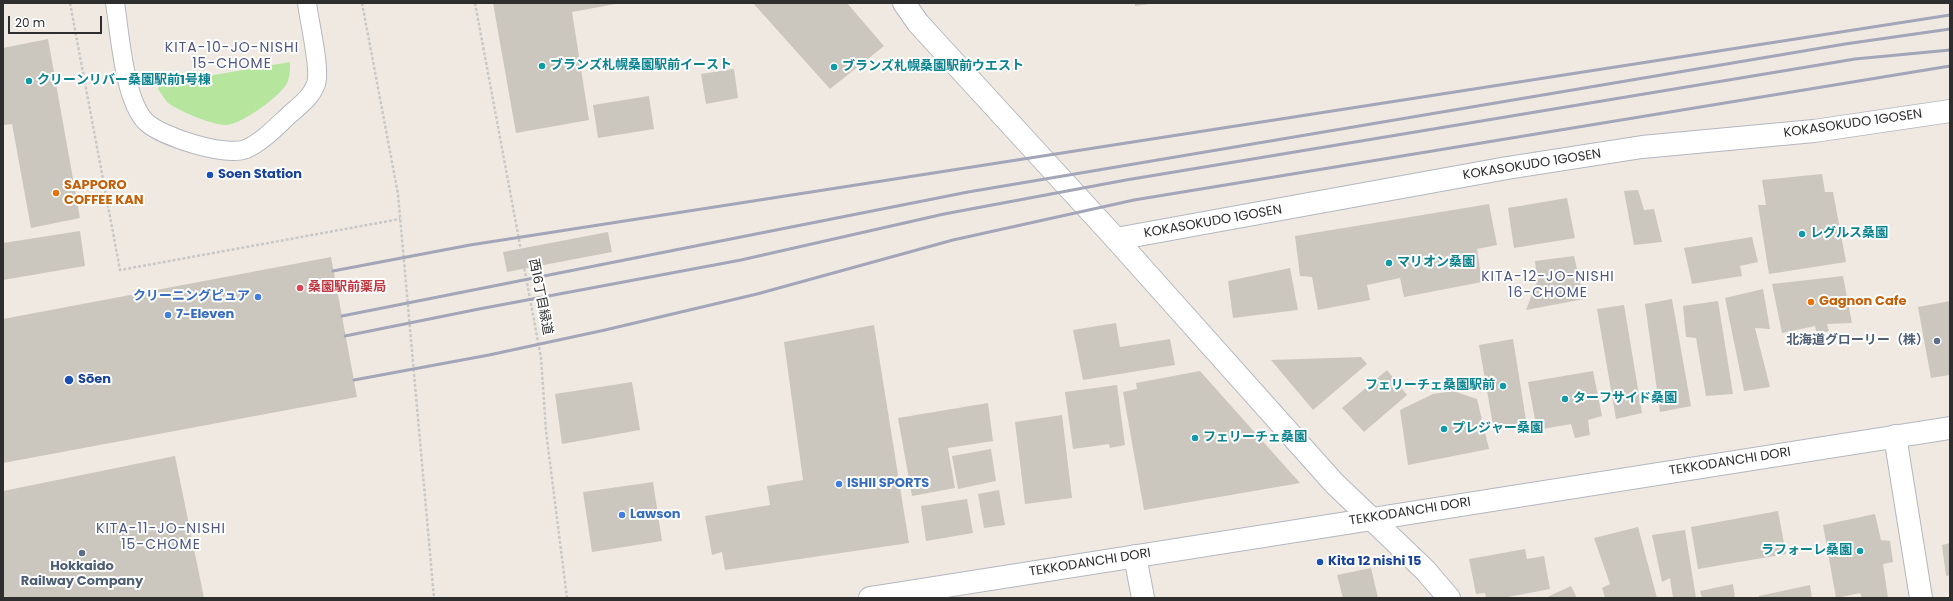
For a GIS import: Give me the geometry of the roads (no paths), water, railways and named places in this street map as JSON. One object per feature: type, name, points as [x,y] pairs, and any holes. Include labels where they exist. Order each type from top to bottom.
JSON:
[{"type":"street","points":[[904,3],[918,22],[1116,239],[1334,483],[1424,570],[1449,598]]},
{"type":"street","name":"KOKASOKUDO 1GOSEN","points":[[1116,239],[1507,168],[1642,147],[1814,131],[1950,111]]},
{"type":"street","name":"TEKKODANCHI DORI","points":[[870,598],[926,594],[1135,556],[1950,428]]},
{"type":"street","points":[[1895,436],[1921,598]]},
{"type":"street","points":[[1135,556],[1143,598]]},
{"type":"lane","points":[[115,3],[128,87],[136,106],[146,122],[159,130],[182,140],[226,151],[245,149],[261,140],[308,98],[314,88],[318,71],[306,3]]},
{"type":"railway","points":[[333,271],[470,245],[1950,15]]},
{"type":"railway","points":[[342,316],[968,192],[1845,44],[1950,29]]},
{"type":"railway","points":[[345,336],[479,309],[741,260],[944,214],[1126,180],[1855,59],[1950,50]]},
{"type":"railway","points":[[354,380],[489,355],[605,330],[757,294],[953,240],[1134,200],[1950,66]]},
{"type":"place","name":"ブランズ札幌桑園駅前イースト","points":[[542,66]]},
{"type":"place","name":"ブランズ札幌桑園駅前ウエスト","points":[[834,67]]},
{"type":"place","name":"クリーンリバー桑園駅前1号棟","points":[[29,81]]},
{"type":"place","name":"Soen Station","points":[[210,175]]},
{"type":"place","name":"SAPPORO COFFEE KAN","points":[[56,193]]},
{"type":"place","name":"レグルス桑園","points":[[1802,234]]},
{"type":"place","name":"マリオン桑園","points":[[1389,263]]},
{"type":"place","name":"桑園駅前薬局","points":[[300,288]]},
{"type":"place","name":"クリーニングピュア","points":[[258,297]]},
{"type":"place","name":"Gagnon Cafe","points":[[1811,302]]},
{"type":"place","name":"7-Eleven","points":[[168,315]]},
{"type":"place","name":"北海道グローリー（株）","points":[[1937,341]]},
{"type":"place","name":"Sōen","points":[[69,380]]},
{"type":"place","name":"フェリーチェ桑園駅前","points":[[1503,386]]},
{"type":"place","name":"ターフサイド桑園","points":[[1565,399]]},
{"type":"place","name":"プレジャー桑園","points":[[1444,429]]},
{"type":"place","name":"フェリーチェ桑園","points":[[1195,438]]},
{"type":"place","name":"ISHII SPORTS","points":[[839,484]]},
{"type":"place","name":"Lawson","points":[[622,515]]},
{"type":"place","name":"ラフォーレ桑園","points":[[1860,551]]},
{"type":"place","name":"Hokkaido Railway Company","points":[[82,553]]},
{"type":"place","name":"Kita 12 nishi 15","points":[[1320,562]]},
{"type":"district","name":"KITA-10-JO-NISHI 15-CHOME","points":[[232,56]]},
{"type":"district","name":"KITA-12-JO-NISHI 16-CHOME","points":[[1548,286]]},
{"type":"district","name":"KITA-11-JO-NISHI 15-CHOME","points":[[161,538]]}]
